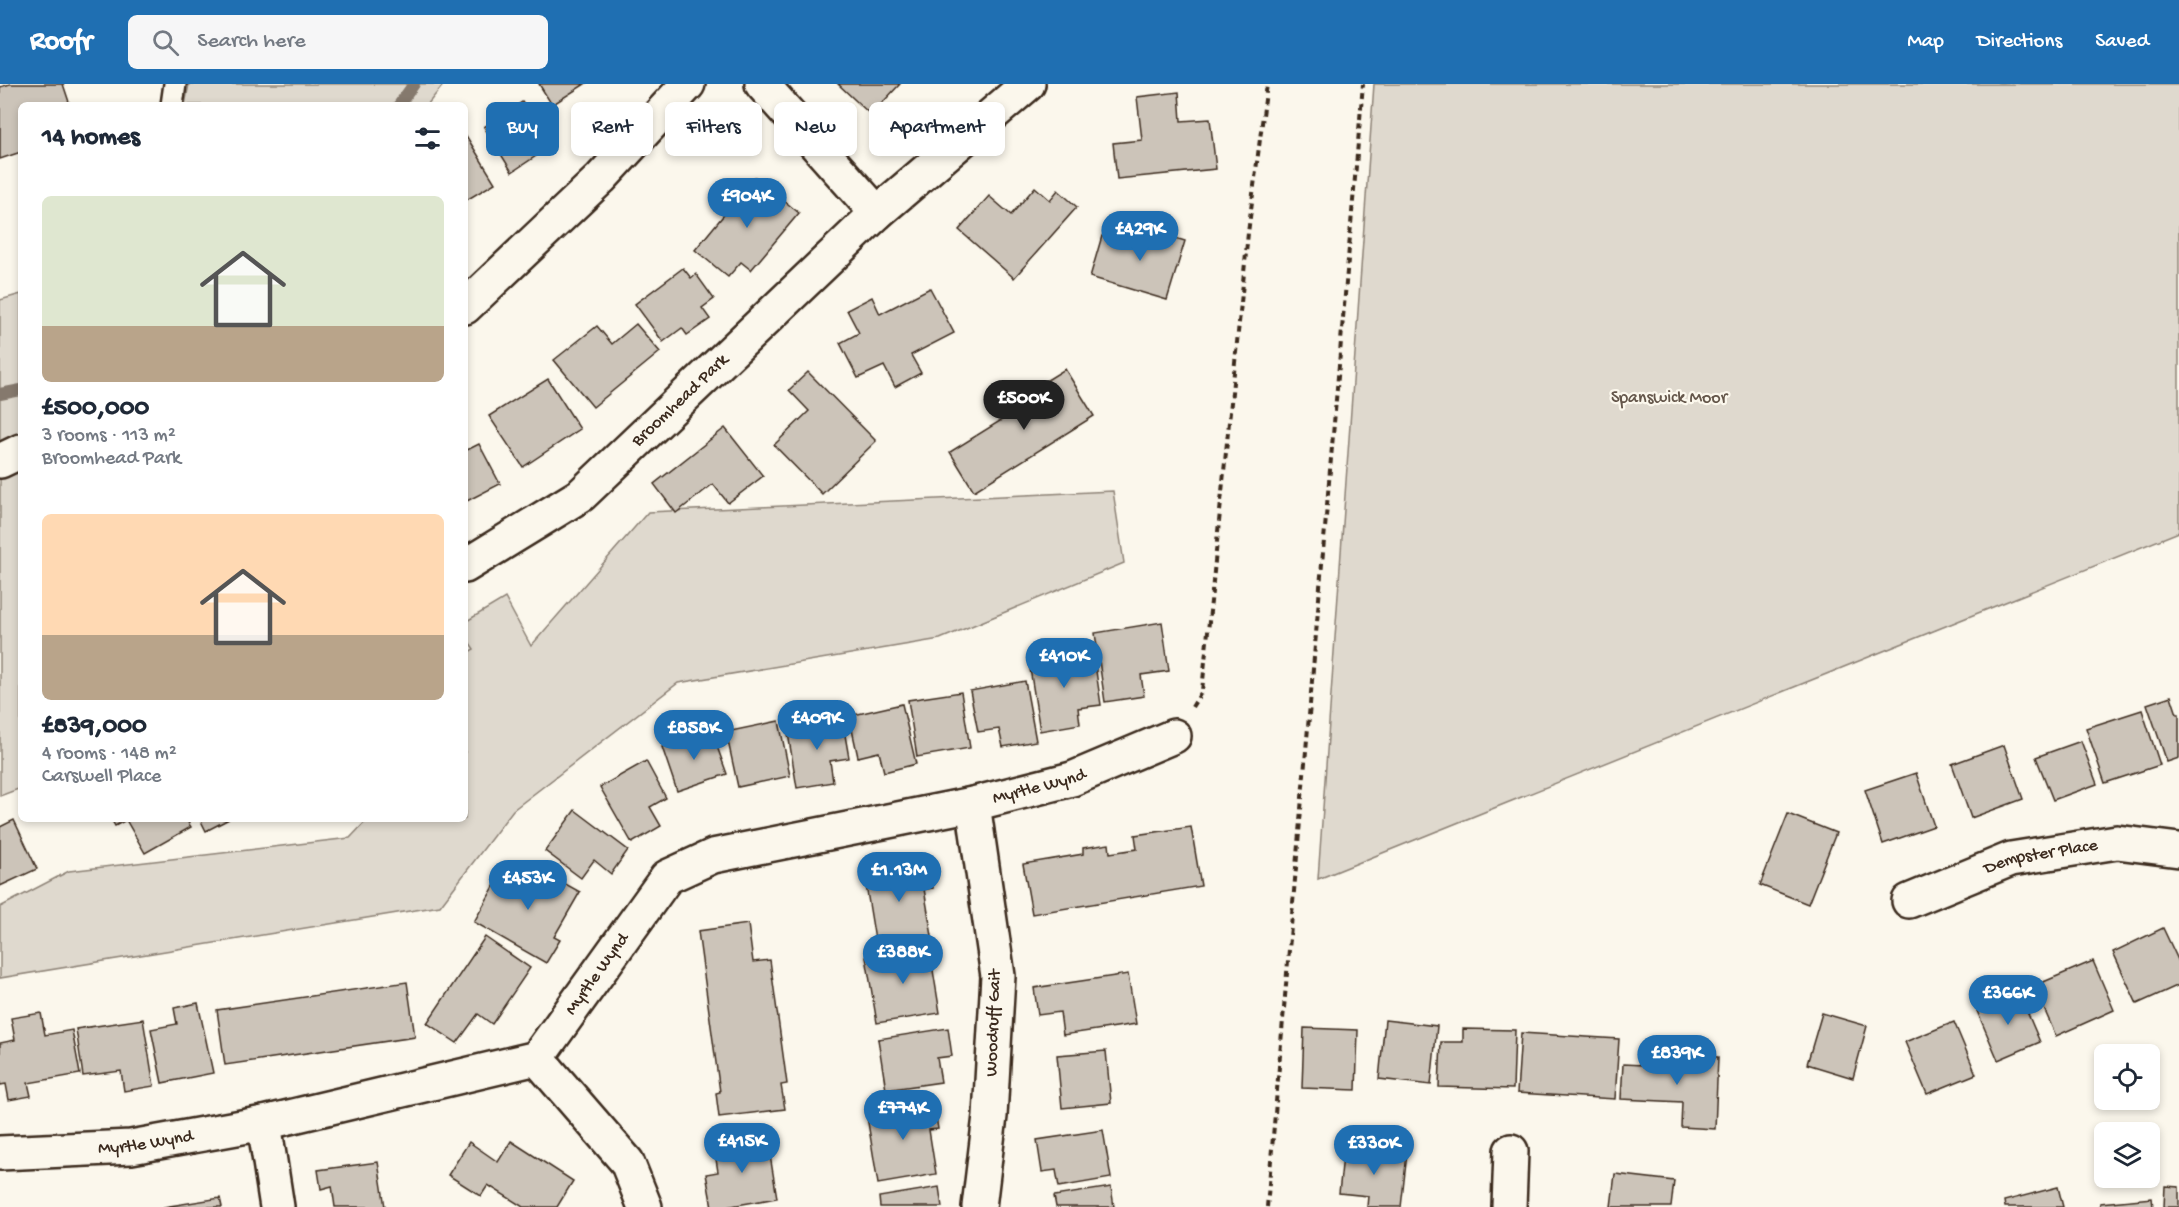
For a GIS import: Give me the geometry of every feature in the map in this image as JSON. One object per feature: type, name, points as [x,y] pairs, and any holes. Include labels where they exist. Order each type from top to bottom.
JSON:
[{"type":"street","points":[[468,304],[601,178],[688,84]]},
{"type":"street","points":[[762,84],[878,213]]},
{"type":"street","name":"Broomhead Park","points":[[468,564],[581,495],[878,213],[1028,84]]},
{"type":"street","points":[[0,461],[18,452]]},
{"type":"street","name":"Myrtle Wynd","points":[[0,1153],[131,1147],[264,1123],[537,1058],[667,877],[713,856],[973,804],[1072,778],[1174,736]]},
{"type":"street","name":"Woodruff Gait","points":[[973,804],[998,976],[990,1116],[979,1207]]},
{"type":"street","name":"Dempster Place","points":[[1909,901],[2011,859],[2117,842],[2179,850]]},
{"type":"street","points":[[537,1058],[627,1162],[645,1207]]},
{"type":"street","points":[[264,1123],[277,1207]]},
{"type":"street","points":[[1509,1207],[1511,1151]]},
{"type":"lane","points":[[172,102],[175,84]]},
{"type":"path","points":[[1174,736],[1202,691],[1248,233],[1267,84]]},
{"type":"path","points":[[1267,1207],[1363,84]]},
{"type":"green space","points":[[189,84],[444,84],[429,102],[186,102]]},
{"type":"green space","name":"Spanswick Moor","points":[[1374,84],[2179,84],[2179,532],[1318,879]]},
{"type":"green space","points":[[18,295],[18,789],[0,796],[0,300]]},
{"type":"green space","points":[[1113,491],[1124,563],[940,639],[678,683],[513,810],[440,906],[0,978],[0,907],[69,871],[350,838],[365,822],[468,822],[468,652],[474,649],[468,640],[468,620],[505,598],[531,646],[648,512]]},
{"type":"building","points":[[10,84],[63,84],[69,102],[18,102],[18,153],[0,159],[0,87]]},
{"type":"building","points":[[539,84],[585,84],[557,102],[550,102]]},
{"type":"building","points":[[838,84],[900,84],[883,102],[869,102],[869,113]]},
{"type":"building","points":[[1179,92],[1181,121],[1210,119],[1216,169],[1117,179],[1113,143],[1142,140],[1137,97]]},
{"type":"building","points":[[468,139],[495,183],[468,199]]},
{"type":"building","points":[[502,156],[536,156],[512,172]]},
{"type":"building","points":[[755,177],[799,213],[751,270],[741,262],[728,277],[695,250]]},
{"type":"building","points":[[1035,187],[1050,200],[1058,190],[1077,207],[1014,278],[959,230],[989,196],[1011,215]]},
{"type":"building","points":[[1130,224],[1185,241],[1167,300],[1090,277],[1102,236],[1125,243]]},
{"type":"building","points":[[683,268],[691,278],[696,274],[714,299],[702,308],[710,319],[687,335],[682,328],[663,342],[635,304]]},
{"type":"building","points":[[930,288],[954,333],[911,355],[921,373],[895,387],[884,366],[858,378],[840,343],[859,333],[847,310],[872,297],[880,314]]},
{"type":"building","points":[[636,324],[660,352],[593,407],[554,360],[597,326],[612,344]]},
{"type":"building","points":[[1065,369],[1094,416],[974,491],[950,452],[1029,403],[1023,395]]},
{"type":"building","points":[[808,372],[876,441],[822,494],[774,445],[809,411],[789,390]]},
{"type":"building","points":[[548,379],[580,429],[523,467],[489,416]]},
{"type":"building","points":[[725,428],[763,476],[728,503],[713,484],[676,513],[654,484]]},
{"type":"building","points":[[479,444],[500,484],[468,500],[468,450]]},
{"type":"building","points":[[1162,622],[1169,671],[1141,675],[1144,696],[1105,702],[1095,633]]},
{"type":"building","points":[[1093,651],[1101,705],[1078,708],[1080,724],[1040,731],[1029,662]]},
{"type":"building","points":[[1025,681],[1036,741],[1003,747],[999,729],[978,732],[970,691]]},
{"type":"building","points":[[961,692],[970,748],[917,757],[908,700]]},
{"type":"building","points":[[2171,696],[2177,714],[2179,714],[2179,758],[2167,762],[2147,704]]},
{"type":"building","points":[[902,704],[916,764],[884,772],[879,752],[858,757],[849,716]]},
{"type":"building","points":[[2142,710],[2160,765],[2105,783],[2086,728]]},
{"type":"building","points":[[842,718],[849,758],[830,761],[833,782],[797,788],[787,727]]},
{"type":"building","points":[[779,721],[790,776],[738,787],[726,732]]},
{"type":"building","points":[[711,730],[727,774],[677,791],[662,747]]},
{"type":"building","points":[[2081,741],[2097,784],[2053,800],[2036,757]]},
{"type":"building","points":[[2004,745],[2023,799],[1971,818],[1952,764]]},
{"type":"building","points":[[646,761],[666,798],[650,807],[661,826],[632,843],[600,787]]},
{"type":"building","points":[[1916,773],[1934,826],[1883,844],[1865,790]]},
{"type":"building","points":[[575,810],[628,850],[611,874],[594,860],[581,878],[545,851]]},
{"type":"building","points":[[1788,814],[1836,833],[1808,904],[1760,885]]},
{"type":"building","points":[[14,820],[37,869],[0,886],[0,827]]},
{"type":"building","points":[[127,822],[188,822],[191,827],[145,853]]},
{"type":"building","points":[[202,822],[223,822],[206,831]]},
{"type":"building","points":[[1191,827],[1201,886],[1032,914],[1023,864],[1083,854],[1083,848],[1109,844],[1110,853],[1137,849],[1135,835]]},
{"type":"building","points":[[929,863],[933,888],[924,889],[932,936],[876,946],[864,873]]},
{"type":"building","points":[[505,867],[528,879],[535,867],[580,892],[554,937],[560,940],[546,963],[474,922]]},
{"type":"building","points":[[748,924],[753,962],[770,960],[787,1084],[781,1085],[785,1109],[719,1117],[716,1093],[720,1092],[698,931]]},
{"type":"building","points":[[2163,928],[2179,962],[2179,985],[2137,1004],[2113,952]]},
{"type":"building","points":[[485,937],[530,968],[492,1024],[478,1014],[457,1043],[427,1023]]},
{"type":"building","points":[[929,946],[940,1013],[877,1023],[866,957]]},
{"type":"building","points":[[2093,961],[2114,1010],[2056,1036],[2034,986]]},
{"type":"building","points":[[1128,974],[1136,1024],[1063,1035],[1060,1012],[1038,1015],[1034,988]]},
{"type":"building","points":[[407,982],[415,1037],[225,1065],[217,1010]]},
{"type":"building","points":[[2019,993],[2040,1042],[1998,1060],[1977,1011]]},
{"type":"building","points":[[198,1003],[213,1073],[162,1083],[151,1029],[177,1024],[174,1008]]},
{"type":"building","points":[[41,1013],[45,1035],[72,1030],[80,1074],[28,1083],[31,1096],[9,1100],[6,1084],[0,1085],[0,1043],[15,1040],[11,1018]]},
{"type":"building","points":[[1822,1013],[1867,1026],[1853,1078],[1807,1064]]},
{"type":"building","points":[[143,1019],[154,1086],[124,1091],[121,1071],[83,1076],[76,1029]]},
{"type":"building","points":[[1385,1020],[1437,1026],[1431,1085],[1379,1079]]},
{"type":"building","points":[[1954,1022],[1976,1074],[1927,1094],[1905,1042]]},
{"type":"building","points":[[948,1028],[952,1056],[937,1058],[941,1082],[886,1090],[878,1039]]},
{"type":"building","points":[[1304,1028],[1358,1030],[1356,1090],[1302,1088]]},
{"type":"building","points":[[1463,1029],[1515,1030],[1513,1089],[1439,1087],[1441,1042],[1463,1042]]},
{"type":"building","points":[[1521,1033],[1619,1039],[1615,1099],[1517,1093]]},
{"type":"building","points":[[1106,1051],[1111,1103],[1062,1108],[1057,1055]]},
{"type":"building","points":[[1663,1054],[1718,1057],[1715,1129],[1681,1127],[1682,1102],[1621,1099],[1623,1064],[1663,1066]]},
{"type":"building","points":[[933,1099],[938,1129],[929,1130],[936,1174],[878,1184],[866,1110]]},
{"type":"building","points":[[1103,1130],[1111,1178],[1059,1187],[1056,1170],[1042,1172],[1037,1140]]},
{"type":"building","points":[[767,1137],[777,1198],[726,1207],[712,1207],[706,1174],[718,1172],[714,1146]]},
{"type":"building","points":[[511,1141],[573,1181],[557,1207],[523,1207],[488,1185],[481,1196],[448,1175],[469,1142],[498,1162]]},
{"type":"building","points":[[1344,1147],[1407,1154],[1401,1207],[1367,1207],[1368,1196],[1339,1193]]},
{"type":"building","points":[[378,1162],[385,1207],[335,1207],[332,1186],[321,1189],[318,1170]]},
{"type":"building","points":[[1615,1174],[1674,1181],[1671,1207],[1611,1207]]},
{"type":"building","points":[[2165,1186],[2179,1187],[2179,1207],[2164,1207]]},
{"type":"building","points":[[939,1187],[942,1207],[880,1207],[879,1197]]},
{"type":"building","points":[[1111,1187],[1114,1207],[1056,1207],[1054,1196]]},
{"type":"building","points":[[2058,1187],[2063,1207],[2005,1207],[2004,1201]]},
{"type":"building","points":[[220,1198],[222,1207],[163,1207]]},
{"type":"building","points":[[2152,1198],[2153,1207],[2100,1207],[2100,1203]]},
{"type":"waterway","points":[[401,102],[414,84]]},
{"type":"waterway","points":[[0,394],[18,391]]}]
